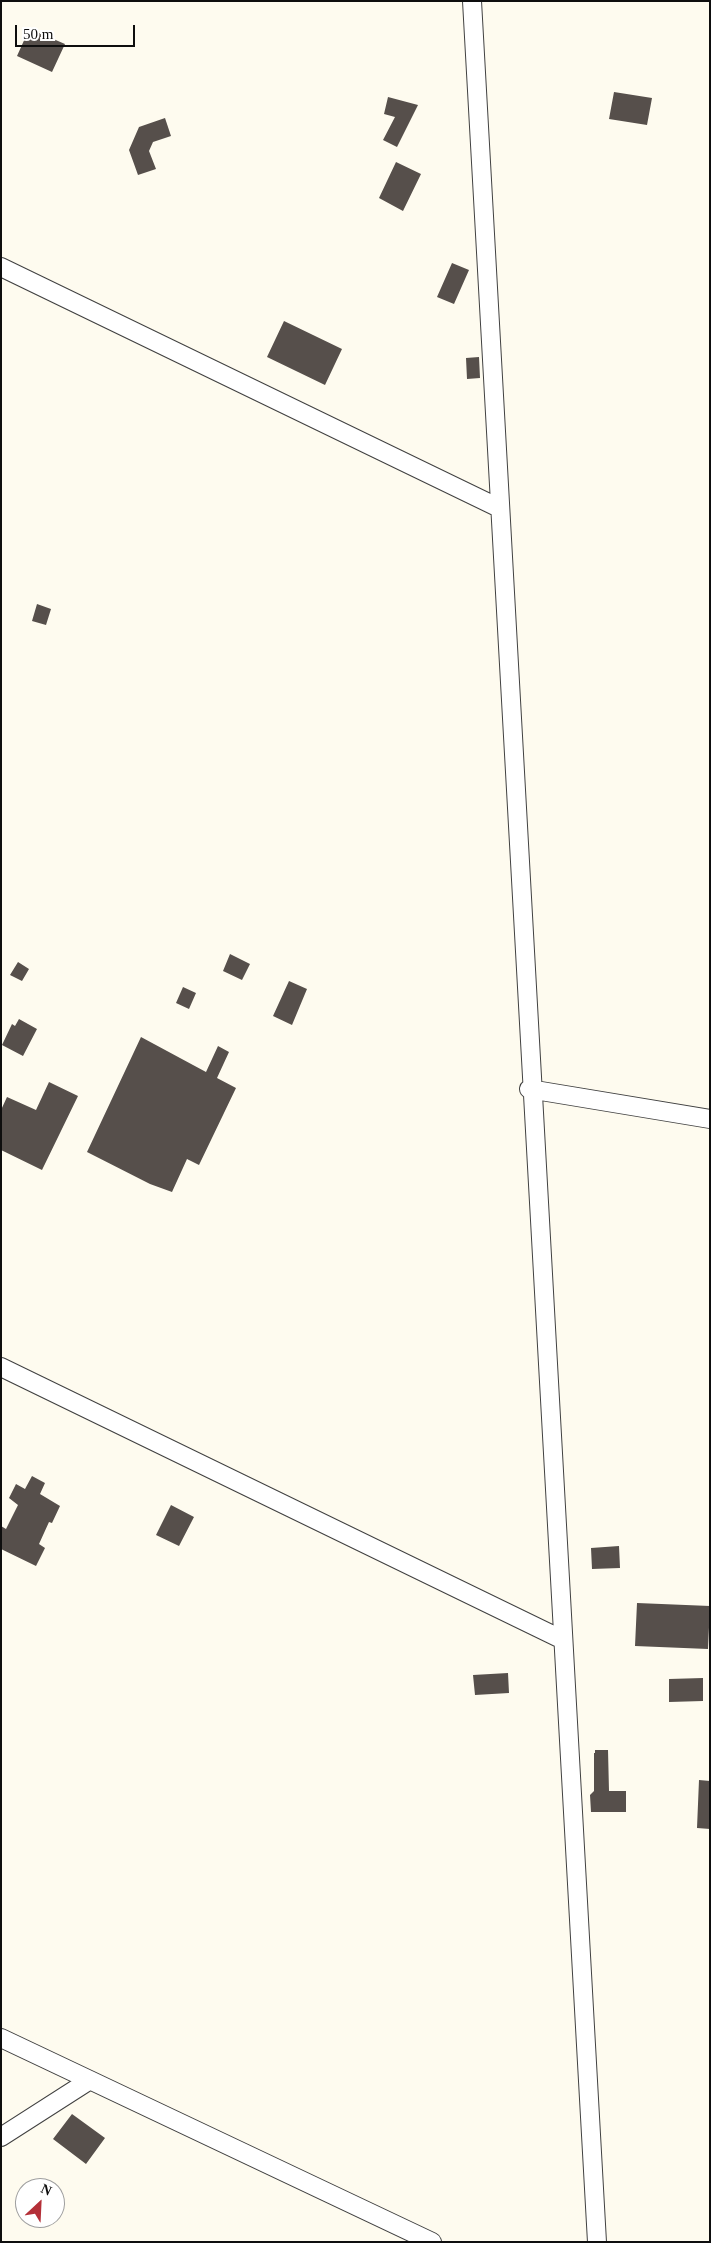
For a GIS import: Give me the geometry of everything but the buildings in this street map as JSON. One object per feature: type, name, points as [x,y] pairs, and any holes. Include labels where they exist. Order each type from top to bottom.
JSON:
[{"type":"street","points":[[472,1],[497,507],[559,1638],[597,2242]]},
{"type":"street","points":[[1,267],[497,507]]},
{"type":"street","points":[[529,1089],[710,1119]]},
{"type":"street","points":[[1,1367],[559,1638]]},
{"type":"street","points":[[1,2038],[432,2242]]},
{"type":"street","points":[[1,2137],[90,2080]]}]
